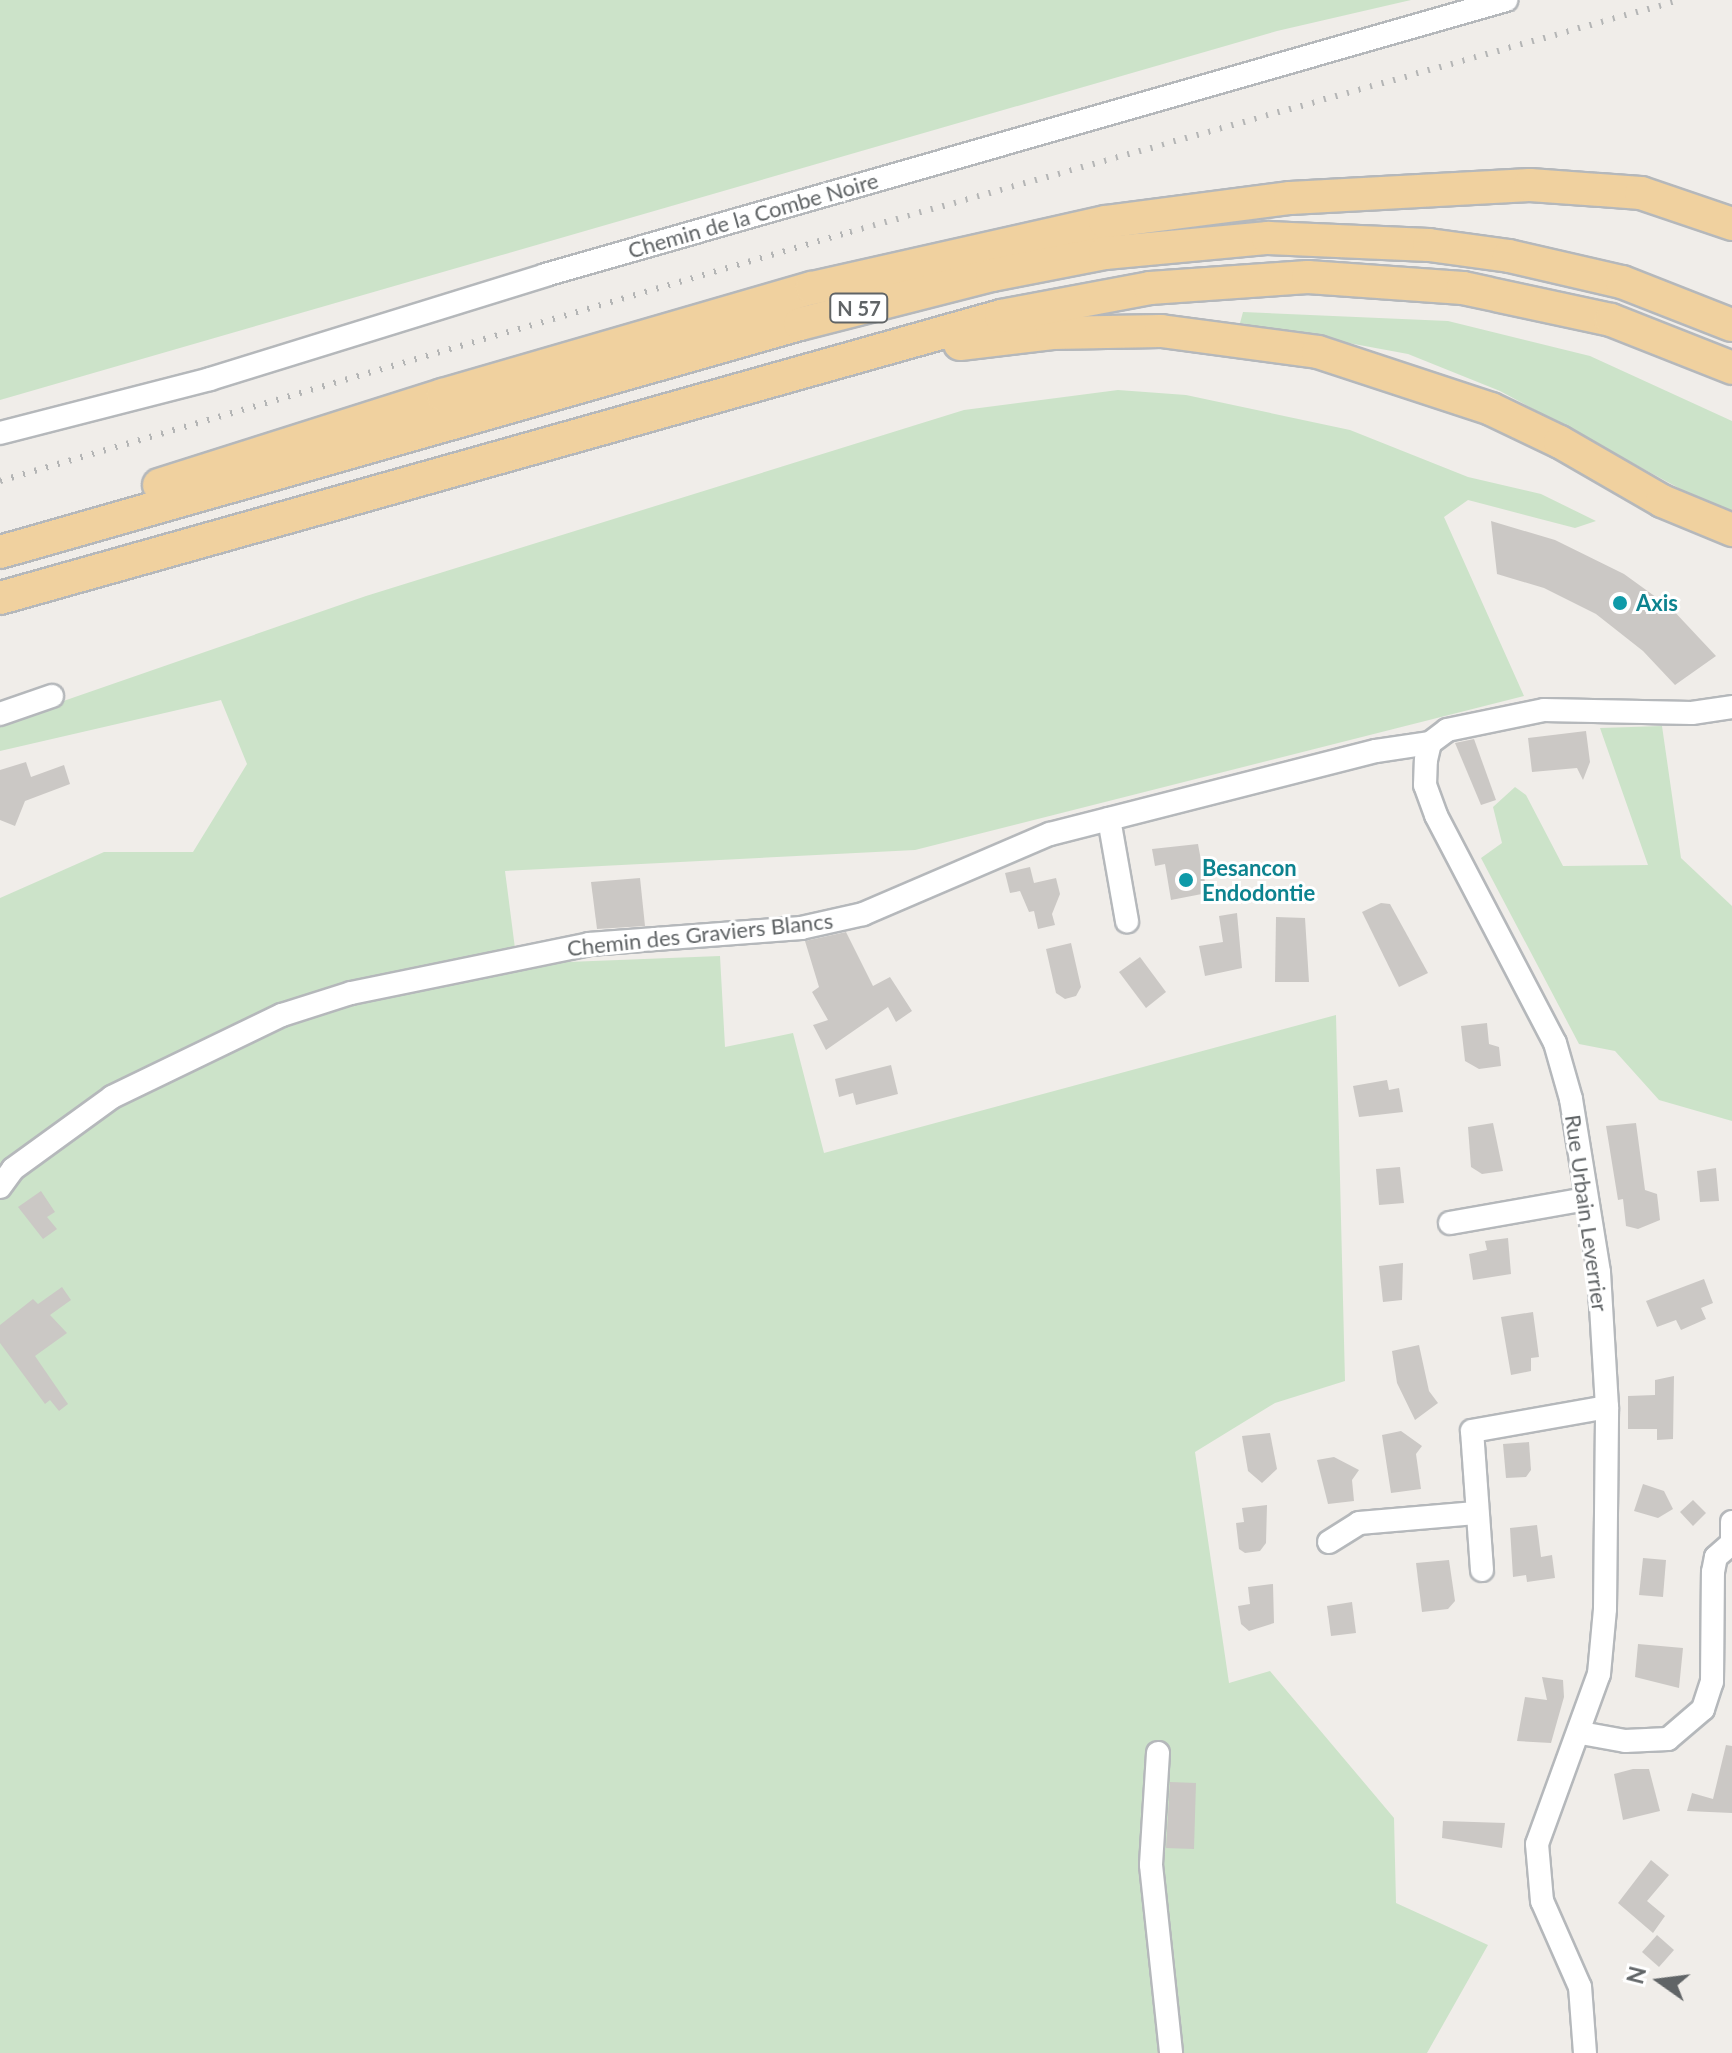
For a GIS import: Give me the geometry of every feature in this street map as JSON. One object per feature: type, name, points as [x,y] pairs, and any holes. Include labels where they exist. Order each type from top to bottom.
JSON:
[{"type":"highway","points":[[0,533],[443,395],[812,288],[1105,222],[1290,198],[1530,185],[1641,193],[1732,224]]},
{"type":"highway","name":"N 57","points":[[0,552],[800,324],[992,275],[1105,253],[1268,238],[1429,245],[1509,256],[1622,282],[1732,325]]},
{"type":"highway","name":"N 57","points":[[0,598],[507,452],[882,353],[1001,316],[1115,292],[1308,277],[1411,282],[1537,301],[1648,332],[1732,368]]},
{"type":"highway","points":[[882,353],[1052,333],[1128,330],[1194,333],[1296,348],[1372,366],[1491,409],[1560,442],[1662,501],[1732,530]]},
{"type":"street","name":"Chemin de la Combe Noire","points":[[0,433],[210,379],[545,275],[1506,0]]},
{"type":"street","points":[[0,714],[52,696]]},
{"type":"street","points":[[1430,743],[1447,730],[1544,710],[1692,713],[1732,707]]},
{"type":"street","name":"Chemin des Graviers Blancs","points":[[0,1187],[13,1169],[112,1097],[296,1011],[434,973],[589,944],[787,929],[863,914],[1004,850],[1109,819],[1376,751],[1430,743]]},
{"type":"street","name":"Rue Urbain Leverrier","points":[[1430,743],[1425,785],[1436,815],[1555,1043],[1571,1099],[1599,1272],[1607,1407],[1605,1609],[1599,1674],[1581,1733],[1537,1844],[1537,1875],[1542,1901],[1580,1987],[1585,2053]]},
{"type":"street","points":[[1109,819],[1127,921]]},
{"type":"street","points":[[1450,1223],[1586,1199]]},
{"type":"street","points":[[1482,1570],[1472,1431],[1607,1407]]},
{"type":"street","points":[[1329,1542],[1359,1523],[1476,1513]]},
{"type":"street","points":[[1581,1733],[1625,1741],[1668,1739],[1703,1709],[1712,1682],[1713,1572],[1716,1557],[1732,1544],[1732,1522]]},
{"type":"street","points":[[1158,1753],[1151,1865],[1171,2053]]},
{"type":"green space","points":[[0,0],[1411,0],[1277,31],[0,400]]},
{"type":"green space","points":[[1243,312],[1448,321],[1590,356],[1732,421],[1732,517],[1500,391],[1408,354],[1240,323]]},
{"type":"green space","points":[[1118,390],[1186,395],[1350,430],[1468,477],[1541,494],[1596,521],[1575,528],[1468,500],[1444,517],[1524,696],[915,850],[505,871],[517,964],[720,956],[725,1047],[793,1033],[824,1153],[1336,1015],[1345,1381],[1275,1403],[1195,1452],[1229,1683],[1270,1671],[1394,1818],[1396,1903],[1488,1945],[1427,2053],[0,2053],[0,898],[104,852],[193,852],[247,764],[221,700],[0,751],[0,723],[366,596],[964,410]]},
{"type":"green space","points":[[1662,726],[1681,858],[1732,906],[1732,1121],[1659,1100],[1615,1051],[1579,1044],[1481,858],[1502,843],[1493,807],[1515,787],[1526,795],[1563,866],[1648,865],[1600,728]]},
{"type":"building","name":"Axis","points":[[1491,521],[1555,540],[1624,574],[1671,608],[1716,656],[1675,685],[1643,651],[1596,614],[1544,588],[1497,574]]},
{"type":"building","points":[[1586,731],[1590,762],[1583,780],[1577,768],[1532,772],[1528,738]]},
{"type":"building","points":[[1474,739],[1496,800],[1481,805],[1455,743]]},
{"type":"building","points":[[26,762],[31,777],[64,765],[70,784],[25,801],[15,826],[0,820],[0,770]]},
{"type":"building","name":"Besancon Endodontie","points":[[1198,844],[1207,893],[1171,900],[1165,864],[1155,866],[1152,849]]},
{"type":"building","points":[[1030,867],[1034,883],[1056,878],[1060,894],[1052,914],[1055,925],[1038,929],[1034,911],[1029,912],[1020,891],[1010,893],[1005,873]]},
{"type":"building","points":[[640,878],[645,926],[597,929],[591,882]]},
{"type":"building","points":[[1381,903],[1390,904],[1428,973],[1399,987],[1362,912]]},
{"type":"building","points":[[1237,913],[1242,968],[1205,976],[1199,946],[1223,942],[1219,916]]},
{"type":"building","points":[[1276,917],[1305,918],[1309,982],[1275,982]]},
{"type":"building","points":[[846,932],[873,986],[890,977],[912,1011],[896,1022],[888,1007],[826,1050],[813,1025],[828,1020],[812,992],[819,987],[805,941]]},
{"type":"building","points":[[1071,943],[1081,987],[1076,996],[1065,999],[1056,993],[1046,949]]},
{"type":"building","points":[[1140,957],[1166,992],[1146,1008],[1119,972]]},
{"type":"building","points":[[1487,1023],[1489,1044],[1499,1047],[1501,1066],[1479,1069],[1465,1061],[1461,1026]]},
{"type":"building","points":[[891,1065],[898,1094],[856,1105],[853,1093],[839,1097],[835,1079]]},
{"type":"building","points":[[1387,1080],[1389,1090],[1399,1088],[1403,1112],[1359,1117],[1353,1086]]},
{"type":"building","points":[[1493,1123],[1503,1171],[1482,1174],[1471,1167],[1468,1127]]},
{"type":"building","points":[[1636,1123],[1645,1190],[1657,1194],[1660,1220],[1638,1229],[1626,1226],[1623,1199],[1618,1200],[1606,1126]]},
{"type":"building","points":[[1400,1167],[1404,1203],[1379,1205],[1376,1169]]},
{"type":"building","points":[[1716,1168],[1719,1201],[1700,1202],[1697,1171]]},
{"type":"building","points":[[41,1191],[55,1212],[47,1217],[57,1229],[43,1239],[18,1207]]},
{"type":"building","points":[[1508,1238],[1511,1274],[1473,1280],[1469,1254],[1487,1250],[1485,1241]]},
{"type":"building","points":[[1403,1263],[1402,1300],[1383,1302],[1379,1266]]},
{"type":"building","points":[[1704,1279],[1713,1303],[1701,1308],[1706,1319],[1681,1330],[1676,1320],[1657,1327],[1646,1301]]},
{"type":"building","points":[[62,1287],[71,1300],[50,1315],[67,1333],[35,1356],[68,1404],[59,1411],[50,1400],[45,1404],[0,1343],[0,1325],[33,1299],[38,1304]]},
{"type":"building","points":[[1533,1312],[1539,1357],[1531,1358],[1531,1371],[1511,1375],[1501,1317]]},
{"type":"building","points":[[1419,1345],[1429,1391],[1438,1403],[1415,1420],[1397,1383],[1392,1351]]},
{"type":"building","points":[[1674,1376],[1673,1439],[1657,1440],[1657,1429],[1628,1429],[1628,1396],[1655,1395],[1655,1380]]},
{"type":"building","points":[[1401,1431],[1422,1446],[1416,1454],[1421,1489],[1391,1493],[1382,1435]]},
{"type":"building","points":[[1270,1433],[1277,1469],[1262,1483],[1248,1471],[1242,1436]]},
{"type":"building","points":[[1529,1442],[1531,1470],[1526,1477],[1506,1478],[1503,1444]]},
{"type":"building","points":[[1334,1457],[1359,1470],[1352,1480],[1354,1501],[1328,1504],[1317,1460]]},
{"type":"building","points":[[1643,1484],[1664,1491],[1673,1509],[1658,1518],[1634,1511]]},
{"type":"building","points":[[1693,1500],[1706,1513],[1693,1526],[1680,1512]]},
{"type":"building","points":[[1267,1505],[1266,1543],[1260,1551],[1245,1553],[1239,1549],[1236,1523],[1244,1522],[1242,1508]]},
{"type":"building","points":[[1537,1525],[1541,1557],[1552,1555],[1555,1578],[1527,1582],[1526,1575],[1513,1577],[1510,1528]]},
{"type":"building","points":[[1643,1558],[1666,1560],[1663,1597],[1639,1595]]},
{"type":"building","points":[[1449,1560],[1455,1601],[1448,1609],[1422,1612],[1416,1563]]},
{"type":"building","points":[[1273,1584],[1274,1623],[1249,1631],[1241,1624],[1238,1606],[1250,1604],[1248,1587]]},
{"type":"building","points":[[1352,1602],[1356,1633],[1331,1636],[1327,1606]]},
{"type":"building","points":[[1638,1644],[1683,1648],[1679,1688],[1635,1677]]},
{"type":"building","points":[[1542,1677],[1563,1680],[1564,1697],[1551,1743],[1517,1741],[1525,1697],[1547,1700]]},
{"type":"building","points":[[1726,1745],[1732,1746],[1732,1813],[1687,1811],[1692,1793],[1713,1799]]},
{"type":"building","points":[[1649,1769],[1660,1811],[1623,1820],[1614,1774]]},
{"type":"building","points":[[1170,1782],[1196,1783],[1194,1849],[1166,1848]]},
{"type":"building","points":[[1443,1821],[1505,1823],[1502,1848],[1442,1838]]},
{"type":"building","points":[[1651,1860],[1669,1875],[1647,1901],[1665,1916],[1653,1933],[1618,1903]]},
{"type":"building","points":[[1657,1935],[1674,1950],[1659,1967],[1642,1952]]},
{"type":"railway","points":[[0,481],[850,232],[1680,0]]},
{"type":"place","name":"Axis","points":[[1620,603]]},
{"type":"place","name":"Besancon Endodontie","points":[[1186,880]]}]
